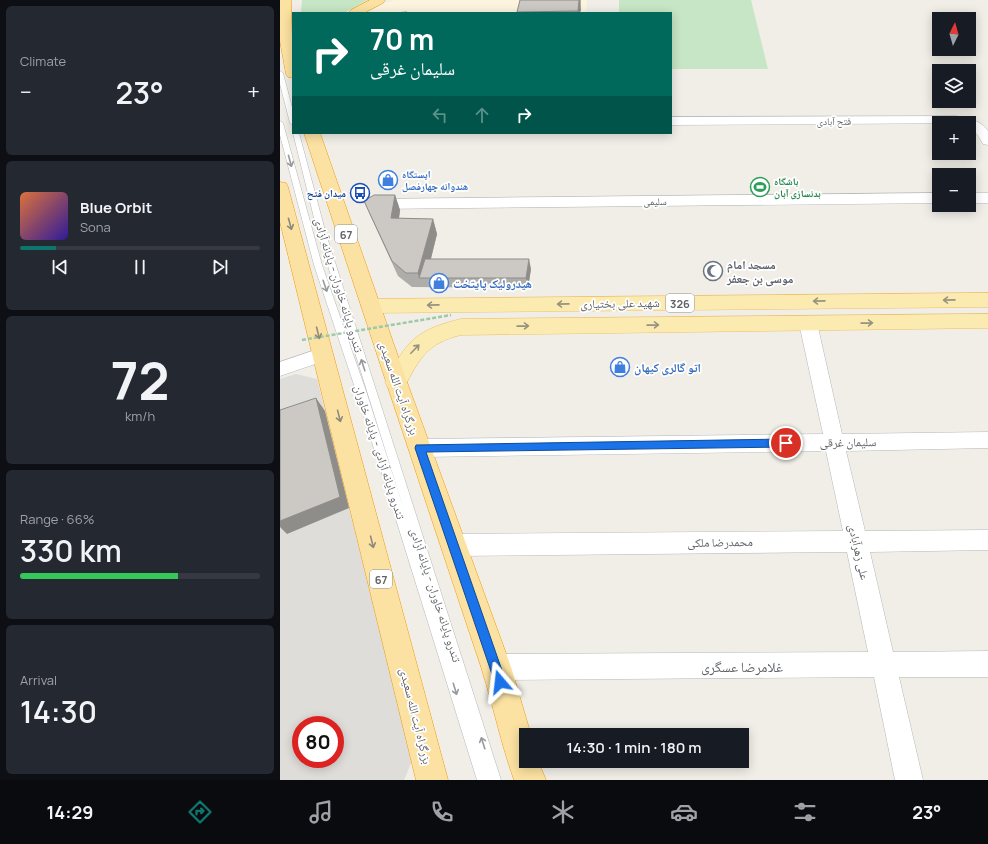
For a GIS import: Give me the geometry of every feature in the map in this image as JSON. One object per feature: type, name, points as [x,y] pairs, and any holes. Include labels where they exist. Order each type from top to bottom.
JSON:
[{"type":"highway","points":[[285,0],[285,32],[289,70]]},
{"type":"highway","points":[[357,12],[380,0]]},
{"type":"highway","name":"بزرگراه آیت الله سعیدی","points":[[312,134],[531,773]]},
{"type":"highway","name":"بزرگراه آیت الله سعیدی","points":[[280,187],[432,780]]},
{"type":"main road","name":"شهید علی بختیاری","points":[[371,306],[988,300]]},
{"type":"main road","name":"شهید علی بختیاری","points":[[396,382],[410,355],[418,346],[429,337],[442,331],[461,327],[988,322]]},
{"type":"street","name":"فتح آبادی","points":[[672,121],[956,120],[974,124],[980,128],[988,141]]},
{"type":"street","name":"سلیمی","points":[[370,204],[932,198]]},
{"type":"street","points":[[976,198],[988,198]]},
{"type":"street","name":"علی زهرآبادی","points":[[808,323],[910,780]]},
{"type":"street","points":[[280,369],[324,354]]},
{"type":"street","name":"سلیمان غرقی","points":[[420,448],[988,440]]},
{"type":"street","name":"محمدرضا ملکی","points":[[453,545],[988,540]]},
{"type":"street","name":"غلامرضا عسگری","points":[[496,668],[988,664]]},
{"type":"lane","points":[[289,70],[292,110]]},
{"type":"lane","name":"تندرو پایانه آزادی - پایانه خاوران","points":[[280,123],[318,265],[362,394],[484,780]]},
{"type":"lane","name":"تندرو پایانه خاوران - پایانه آزادی","points":[[296,134],[322,234],[494,780]]},
{"type":"path","points":[[302,340],[452,315]]},
{"type":"shaded area","points":[[395,0],[587,0],[586,12],[369,12],[382,4]]},
{"type":"shaded area","points":[[296,374],[317,379],[412,761],[404,780],[280,780],[280,379]]},
{"type":"green space","points":[[302,0],[367,0],[346,12],[301,12]]},
{"type":"green space","points":[[619,0],[751,0],[768,69],[672,69],[672,12],[619,12]]},
{"type":"building","points":[[520,0],[579,0],[578,11],[517,12]]},
{"type":"building","points":[[374,195],[395,195],[391,218],[433,219],[418,273],[406,273],[392,261],[364,201]]},
{"type":"building","points":[[425,259],[529,259],[526,278],[419,278]]},
{"type":"building","points":[[316,398],[340,497],[280,521],[280,410]]},
{"type":"place","name":"ایستگاه هندوانه چهارفصل","points":[[388,180]]},
{"type":"place","name":"باشگاه بدنسازی آبان","points":[[760,187]]},
{"type":"place","name":"میدان فتح","points":[[360,193]]},
{"type":"place","name":"مسجد امام موسی بن جعفر","points":[[713,271]]},
{"type":"place","name":"هیدرولیک پایتخت","points":[[439,283]]},
{"type":"place","name":"اتو گالری کیهان","points":[[620,367]]},
{"type":"route","points":[[500,682],[420,448],[786,443]]}]
